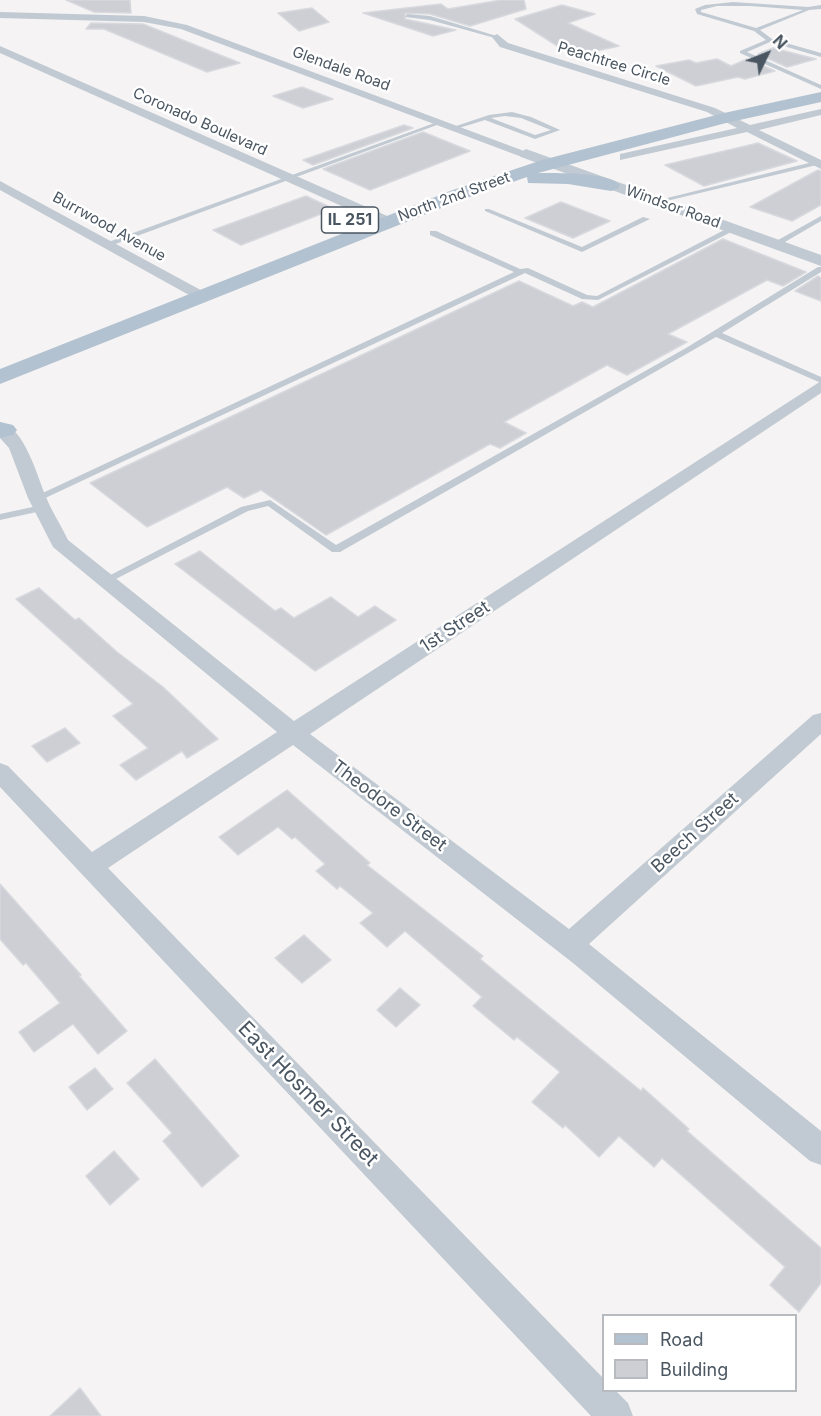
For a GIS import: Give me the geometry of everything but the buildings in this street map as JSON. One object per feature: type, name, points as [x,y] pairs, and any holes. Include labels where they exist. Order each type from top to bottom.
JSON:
[{"type":"main road","name":"North 2nd Street","points":[[0,360],[548,164],[718,114],[821,87]]},
{"type":"main road","name":"North 2nd Street","points":[[0,377],[368,213],[525,154],[718,114],[821,97]]},
{"type":"main road","points":[[457,195],[490,190],[534,179],[568,178],[611,185]]},
{"type":"street","name":"Glendale Road","points":[[0,15],[144,19],[184,27],[525,154]]},
{"type":"street","name":"Peachtree Circle","points":[[497,37],[504,45],[718,114],[820,163]]},
{"type":"street","name":"Coronado Boulevard","points":[[0,49],[388,222]]},
{"type":"street","points":[[624,157],[821,112]]},
{"type":"street","name":"Windsor Road","points":[[525,154],[821,261]]},
{"type":"street","name":"Burrwood Avenue","points":[[0,185],[194,292]]},
{"type":"street","name":"1st Street","points":[[90,867],[821,386]]},
{"type":"street","name":"Theodore Street","points":[[1,429],[17,447],[40,503],[60,543],[293,734],[570,944],[821,1150]]},
{"type":"street","name":"Beech Street","points":[[570,944],[821,721]]},
{"type":"street","name":"East Hosmer Street","points":[[0,772],[615,1416]]},
{"type":"lane","points":[[808,9],[723,1],[708,2],[698,9],[699,14],[708,18],[756,30],[770,40],[821,55]]},
{"type":"lane","points":[[756,30],[808,9],[821,7]]},
{"type":"lane","points":[[407,16],[430,18],[497,37]]},
{"type":"lane","points":[[770,40],[742,52],[821,87]]},
{"type":"lane","points":[[456,127],[488,119],[512,114],[557,130],[535,137],[488,119]]},
{"type":"lane","points":[[107,244],[442,122]]},
{"type":"lane","points":[[658,201],[820,163]]},
{"type":"lane","points":[[487,210],[582,250],[646,219]]},
{"type":"lane","points":[[775,244],[821,217],[814,213],[821,210]]},
{"type":"lane","points":[[0,517],[40,503],[525,270],[585,297],[598,298],[733,229]]},
{"type":"lane","points":[[433,233],[520,272]]},
{"type":"lane","points":[[106,580],[245,509],[270,503],[336,550],[715,333],[821,269]]},
{"type":"lane","points":[[715,333],[821,380]]}]
